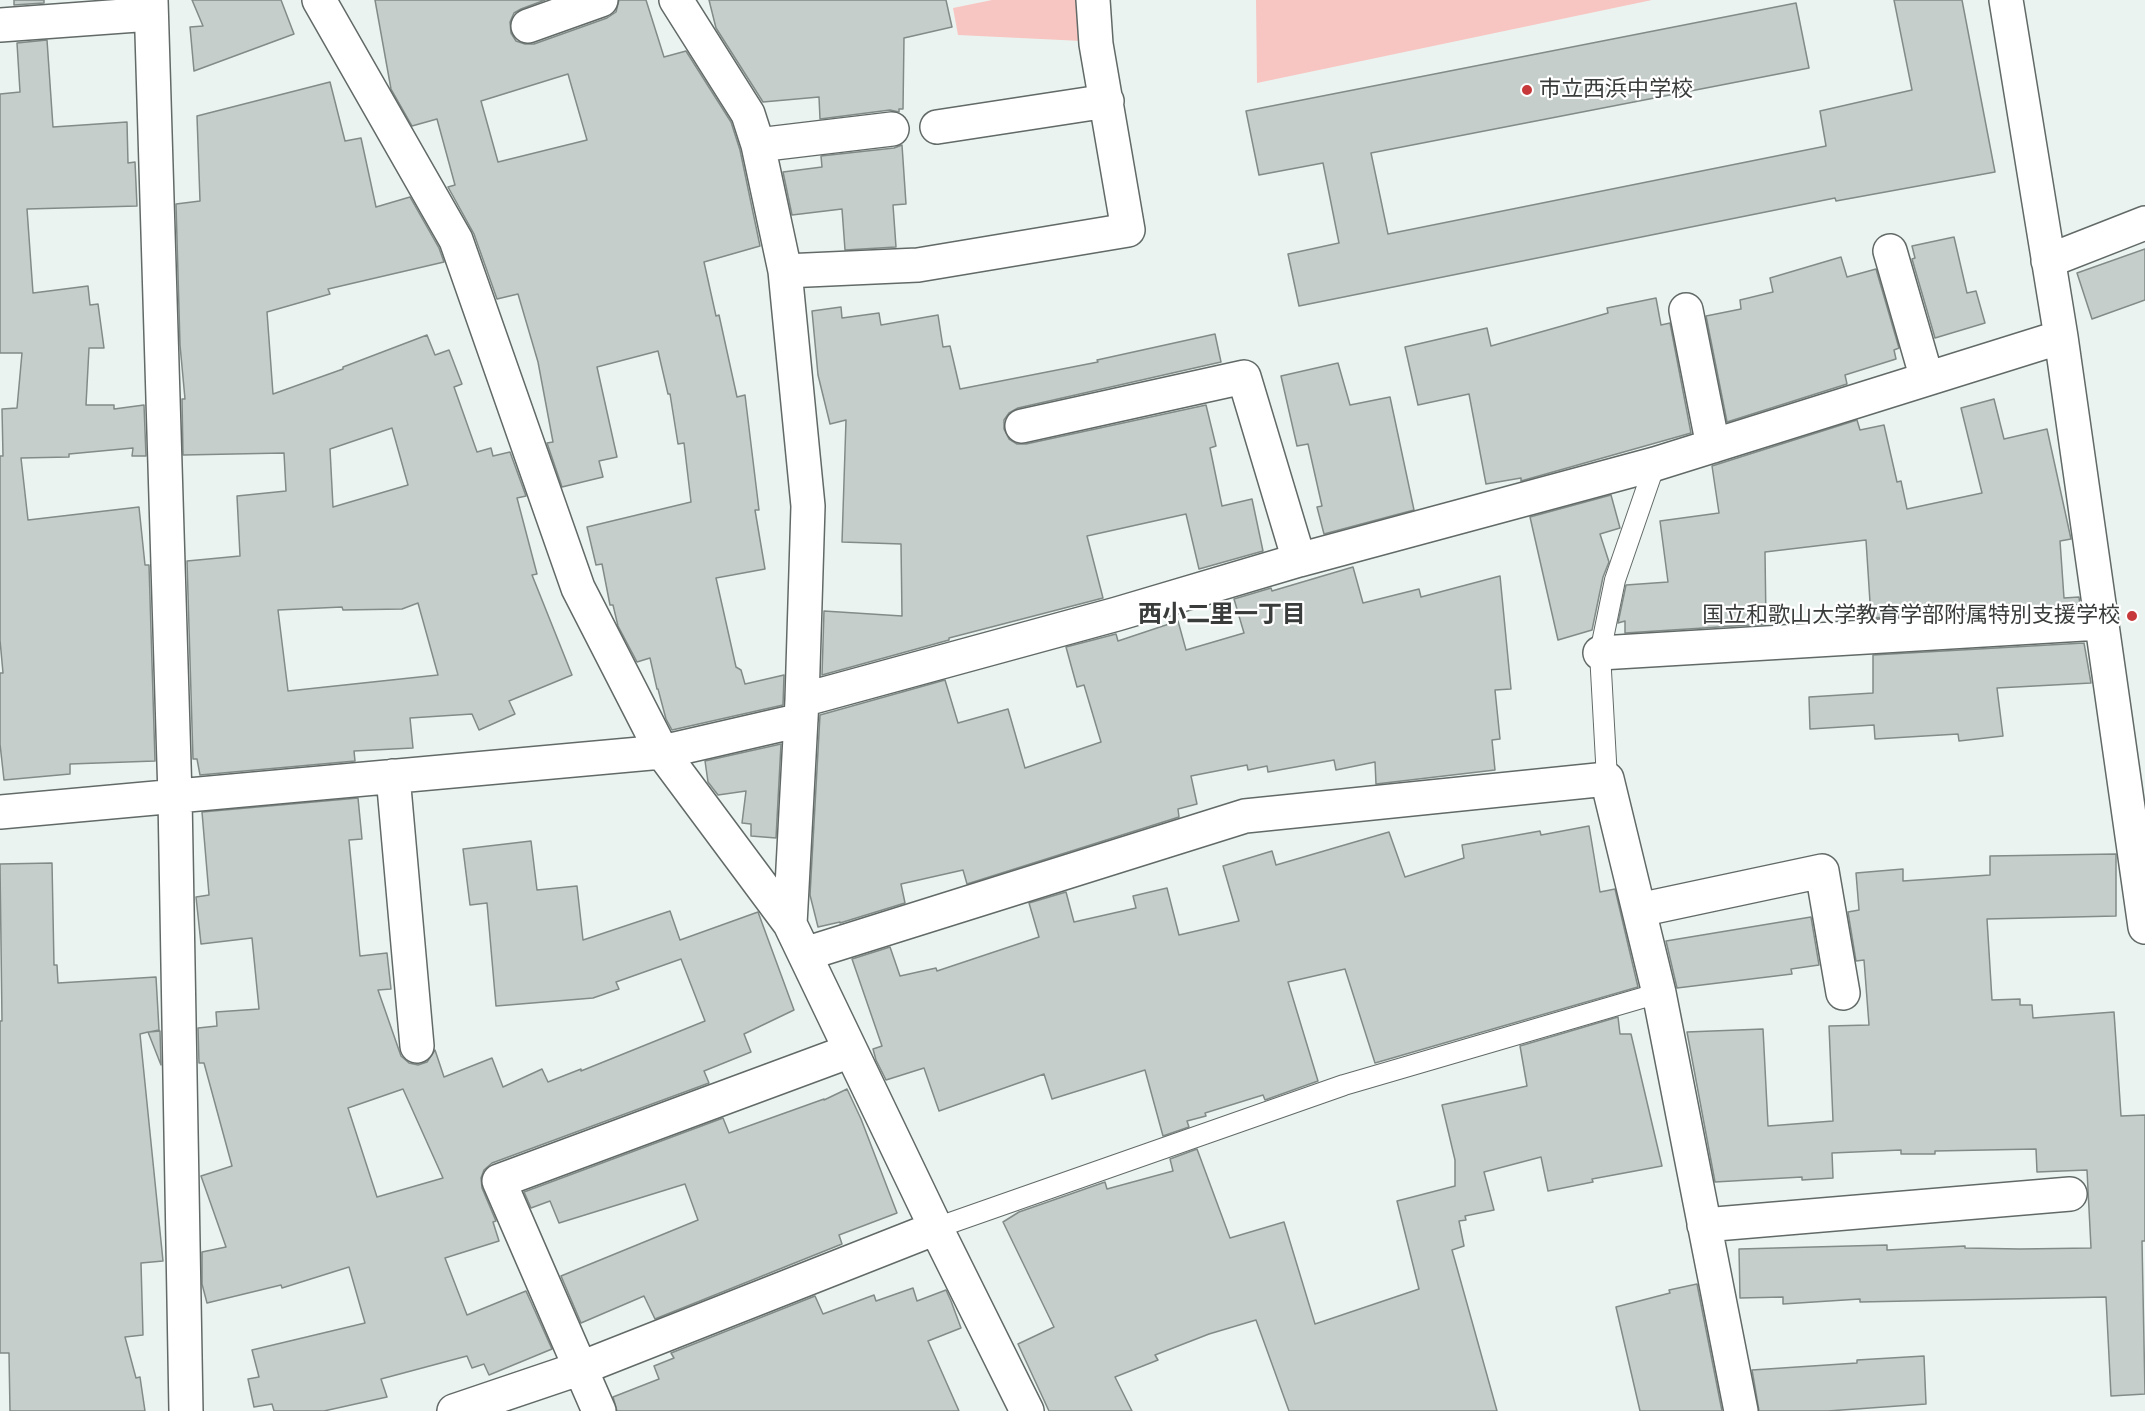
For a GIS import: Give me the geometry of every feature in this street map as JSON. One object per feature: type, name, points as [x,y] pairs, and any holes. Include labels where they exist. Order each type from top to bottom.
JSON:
[{"type":"street","points":[[319,0],[456,240],[578,588],[662,752],[790,924],[1027,1411]]},
{"type":"street","points":[[528,26],[601,0]]},
{"type":"street","points":[[676,0],[748,114],[758,145],[785,271],[808,506],[790,924]]},
{"type":"street","points":[[785,271],[918,265],[1128,230],[1096,44],[1093,0]]},
{"type":"street","points":[[2006,0],[2061,337],[2145,927]]},
{"type":"street","points":[[0,26],[151,7],[175,797],[186,1411]]},
{"type":"street","points":[[937,127],[1107,101]]},
{"type":"street","points":[[758,145],[892,129]]},
{"type":"street","points":[[2048,261],[2145,224]]},
{"type":"street","points":[[1890,251],[1927,379]]},
{"type":"street","points":[[1686,310],[1713,446]]},
{"type":"street","points":[[0,812],[662,752],[1299,560],[1655,464],[2061,337]]},
{"type":"street","points":[[1022,426],[1244,377],[1299,560]]},
{"type":"street","points":[[1600,653],[2100,623]]},
{"type":"street","points":[[393,776],[417,1047]]},
{"type":"street","points":[[805,954],[1245,816],[1607,779],[1659,993],[1741,1411]]},
{"type":"street","points":[[1639,910],[1822,871],[1843,993]]},
{"type":"street","points":[[599,1411],[499,1181],[850,1051]]},
{"type":"street","points":[[1704,1225],[2070,1194]]},
{"type":"street","points":[[454,1411],[581,1368],[936,1228]]},
{"type":"lane","points":[[1607,779],[1600,653],[1615,580],[1655,464]]},
{"type":"lane","points":[[936,1228],[1344,1085],[1659,993]]},
{"type":"shaded area","points":[[992,0],[1079,0],[1082,41],[958,35],[953,8]]},
{"type":"shaded area","points":[[1256,0],[1652,0],[1257,83]]},
{"type":"building","points":[[14,0],[44,0],[44,3],[14,5]]},
{"type":"building","points":[[192,0],[281,0],[294,34],[194,71],[190,27],[203,26]]},
{"type":"building","points":[[375,0],[545,0],[514,13],[510,22],[511,33],[516,41],[534,44],[607,18],[616,12],[619,0],[646,0],[664,57],[686,51],[731,122],[740,150],[760,246],[704,262],[716,316],[719,315],[737,397],[745,395],[759,510],[755,510],[765,569],[716,578],[736,667],[741,670],[745,684],[784,675],[783,705],[672,730],[666,719],[650,658],[637,662],[618,626],[613,605],[610,605],[602,564],[596,565],[587,527],[691,502],[684,443],[678,444],[670,394],[668,394],[658,351],[597,367],[617,457],[599,461],[603,477],[562,487],[547,443],[553,442],[538,362],[518,294],[497,299],[474,234],[448,187],[455,185],[437,119],[412,126],[391,89]],"holes":[[[568,74],[587,140],[498,162],[481,101]]]},
{"type":"building","points":[[709,0],[946,0],[952,27],[904,38],[903,109],[899,109],[899,112],[890,110],[820,119],[819,97],[763,102],[716,28]]},
{"type":"building","points":[[1894,0],[1962,0],[1995,172],[1836,201],[1835,198],[1299,306],[1288,254],[1339,243],[1323,163],[1259,175],[1246,111],[1796,3],[1809,68],[1371,153],[1388,234],[1826,146],[1820,111],[1912,90]]},
{"type":"building","points":[[47,40],[53,127],[127,122],[128,163],[135,162],[137,206],[27,209],[33,293],[88,286],[90,305],[98,304],[104,348],[89,348],[86,405],[114,405],[114,409],[144,405],[146,456],[132,456],[133,448],[69,454],[69,457],[21,458],[28,520],[139,507],[145,565],[149,565],[155,761],[70,764],[70,774],[4,780],[0,744],[0,673],[3,673],[0,640],[0,456],[3,456],[2,409],[17,408],[22,353],[0,353],[0,94],[20,92],[17,43]]},
{"type":"building","points":[[330,82],[345,141],[361,138],[376,207],[410,197],[439,248],[444,262],[328,289],[330,294],[267,312],[273,394],[427,335],[435,355],[449,350],[462,384],[454,387],[477,452],[491,448],[493,456],[510,452],[526,496],[517,498],[537,574],[532,575],[572,675],[509,701],[515,714],[479,730],[472,714],[410,718],[413,748],[354,751],[355,761],[200,775],[197,759],[193,759],[187,561],[240,556],[237,496],[286,491],[284,453],[183,455],[182,399],[185,399],[180,345],[176,204],[200,201],[197,116]],"holes":[[[392,428],[408,485],[333,507],[330,449]],[[418,603],[438,675],[288,691],[278,610],[342,607],[343,610],[402,609]]]},
{"type":"building","points":[[902,145],[906,204],[893,205],[896,247],[845,250],[842,209],[792,215],[783,172],[822,167],[821,156],[894,148]]},
{"type":"building","points":[[1954,237],[1967,293],[1976,291],[1985,323],[1935,338],[1912,259],[1915,258],[1912,246]]},
{"type":"building","points":[[2145,249],[2145,300],[2092,319],[2077,273]]},
{"type":"building","points":[[1841,257],[1847,277],[1876,269],[1899,348],[1894,350],[1896,359],[1845,375],[1847,384],[1727,422],[1706,316],[1741,309],[1740,300],[1773,292],[1770,278]]},
{"type":"building","points":[[1656,298],[1661,325],[1670,323],[1691,433],[1521,481],[1521,478],[1486,484],[1469,394],[1418,405],[1405,347],[1487,328],[1491,346],[1608,313],[1607,308]]},
{"type":"building","points":[[841,307],[842,318],[879,313],[881,325],[938,315],[943,347],[950,346],[960,389],[1098,362],[1097,360],[1215,334],[1221,362],[1018,408],[1009,413],[1004,420],[1004,429],[1009,439],[1017,444],[1026,444],[1206,405],[1216,446],[1210,448],[1222,506],[1252,499],[1263,551],[1199,569],[1186,514],[1087,536],[1103,598],[949,638],[949,640],[822,675],[824,611],[902,616],[901,544],[842,542],[846,420],[830,424],[818,375],[812,311]]},
{"type":"building","points":[[1338,363],[1350,405],[1390,397],[1414,510],[1324,534],[1317,507],[1322,506],[1308,444],[1297,446],[1281,376]]},
{"type":"building","points":[[1994,399],[2004,439],[2047,429],[2071,539],[2060,541],[2064,598],[2079,597],[2080,605],[1871,618],[1866,540],[1765,552],[1766,624],[1625,633],[1625,621],[1618,623],[1626,585],[1668,582],[1660,521],[1719,513],[1712,466],[1857,420],[1860,430],[1884,425],[1897,482],[1901,481],[1907,509],[1982,493],[1961,408]]},
{"type":"building","points":[[1611,495],[1620,528],[1600,534],[1609,562],[1603,577],[1592,630],[1558,640],[1530,517]]},
{"type":"building","points":[[1353,567],[1363,603],[1419,589],[1421,597],[1500,576],[1511,689],[1495,690],[1500,739],[1492,740],[1495,770],[1376,784],[1375,762],[1336,770],[1334,760],[1268,772],[1267,766],[1248,770],[1247,765],[1191,776],[1197,804],[1178,809],[1179,817],[967,884],[963,870],[901,884],[905,903],[840,923],[818,927],[810,895],[820,715],[945,680],[958,723],[1008,709],[1025,768],[1101,742],[1084,685],[1077,687],[1066,647],[1116,634],[1118,641],[1178,621],[1186,650],[1244,633],[1234,599],[1271,588],[1272,591]]},
{"type":"building","points":[[2084,643],[2091,683],[1997,688],[2003,736],[1959,741],[1958,734],[1875,739],[1874,725],[1810,729],[1809,697],[1873,693],[1873,655]]},
{"type":"building","points":[[781,744],[776,838],[751,836],[751,824],[742,823],[746,791],[718,795],[708,782],[705,761]]},
{"type":"building","points":[[358,798],[362,839],[349,840],[360,956],[387,953],[391,989],[378,990],[401,1056],[409,1063],[418,1065],[427,1062],[435,1050],[444,1077],[492,1058],[503,1087],[542,1069],[548,1082],[705,1021],[681,959],[616,982],[619,989],[593,998],[496,1006],[487,903],[470,905],[463,849],[531,841],[537,890],[577,886],[583,940],[670,911],[680,940],[758,912],[794,1010],[744,1034],[751,1052],[704,1071],[709,1083],[492,1163],[484,1170],[481,1178],[482,1188],[496,1221],[493,1222],[499,1241],[445,1258],[467,1315],[526,1291],[552,1349],[489,1375],[484,1364],[472,1368],[467,1356],[381,1379],[387,1397],[324,1411],[274,1411],[272,1404],[254,1407],[248,1379],[259,1377],[252,1350],[365,1323],[349,1267],[282,1288],[281,1285],[207,1303],[202,1284],[202,1252],[226,1247],[201,1176],[232,1166],[204,1063],[199,1063],[198,1028],[217,1026],[216,1012],[259,1009],[252,938],[201,944],[196,897],[209,895],[202,812]],"holes":[[[403,1089],[443,1178],[377,1197],[348,1108]]]},
{"type":"building","points":[[1589,826],[1600,892],[1615,889],[1638,987],[1375,1063],[1345,969],[1288,982],[1318,1081],[1265,1100],[1263,1095],[1205,1113],[1206,1116],[1187,1121],[1189,1127],[1163,1136],[1145,1070],[1052,1099],[1044,1074],[939,1111],[924,1068],[886,1080],[876,1060],[873,1049],[882,1046],[852,959],[890,947],[900,976],[936,968],[937,971],[1039,937],[1029,903],[1066,892],[1074,922],[1136,908],[1133,896],[1167,888],[1179,935],[1239,921],[1223,866],[1272,851],[1276,865],[1389,832],[1405,877],[1464,858],[1462,845],[1540,831],[1541,835]]},
{"type":"building","points":[[2116,854],[2116,916],[1987,919],[1992,1000],[2020,999],[2020,1005],[2032,1005],[2033,1018],[2114,1012],[2121,1116],[2145,1115],[2145,1241],[2142,1241],[2145,1394],[2111,1396],[2106,1297],[1860,1302],[1860,1299],[1783,1304],[1783,1297],[1740,1298],[1739,1249],[1887,1245],[1887,1250],[1965,1246],[1965,1248],[2020,1249],[2091,1248],[2087,1170],[2037,1172],[2036,1149],[1935,1151],[1935,1154],[1901,1154],[1901,1150],[1832,1153],[1833,1178],[1802,1180],[1802,1177],[1715,1182],[1687,1032],[1763,1029],[1768,1126],[1833,1121],[1829,1026],[1869,1025],[1864,960],[1856,961],[1848,912],[1859,910],[1856,873],[1903,869],[1903,881],[1990,875],[1990,856]]},
{"type":"building","points":[[52,863],[54,965],[57,965],[58,983],[156,977],[159,1030],[149,1032],[160,1031],[161,1065],[148,1032],[140,1034],[163,1261],[141,1263],[143,1335],[125,1337],[136,1378],[140,1377],[145,1411],[10,1411],[9,1353],[0,1353],[0,1021],[2,1021],[0,864]]},
{"type":"building","points":[[1811,917],[1819,965],[1791,969],[1792,974],[1677,988],[1666,941]]},
{"type":"building","points":[[1618,1017],[1620,1034],[1631,1034],[1662,1166],[1592,1179],[1593,1182],[1548,1191],[1541,1157],[1484,1172],[1494,1210],[1465,1216],[1466,1220],[1459,1221],[1464,1246],[1452,1250],[1497,1411],[1289,1411],[1256,1320],[1209,1334],[1155,1355],[1158,1360],[1115,1377],[1132,1411],[1049,1411],[1018,1344],[1054,1327],[1003,1222],[1019,1212],[1105,1182],[1107,1189],[1173,1171],[1170,1159],[1197,1149],[1230,1238],[1284,1222],[1315,1324],[1419,1289],[1397,1201],[1455,1186],[1455,1160],[1442,1105],[1527,1086],[1520,1046]]},
{"type":"building","points":[[847,1089],[897,1213],[839,1235],[842,1244],[655,1319],[644,1296],[581,1323],[561,1276],[698,1220],[685,1184],[559,1223],[550,1201],[531,1208],[524,1192],[723,1118],[729,1133],[824,1100]]},
{"type":"building","points":[[1697,1284],[1722,1411],[1640,1411],[1616,1307],[1670,1293],[1669,1290]]},
{"type":"building","points":[[913,1288],[917,1301],[946,1290],[951,1301],[961,1328],[928,1341],[959,1411],[617,1411],[613,1397],[659,1379],[654,1366],[674,1358],[671,1353],[815,1296],[823,1314],[874,1295],[876,1301]]},
{"type":"building","points":[[1924,1356],[1926,1404],[1828,1411],[1759,1411],[1752,1370]]},
{"type":"place","name":"市立西浜中学校","points":[[1527,90]]},
{"type":"place","name":"国立和歌山大学教育学部附属特別支援学校","points":[[2132,616]]},
{"type":"district","name":"西小二里一丁目","points":[[1222,615]]}]
